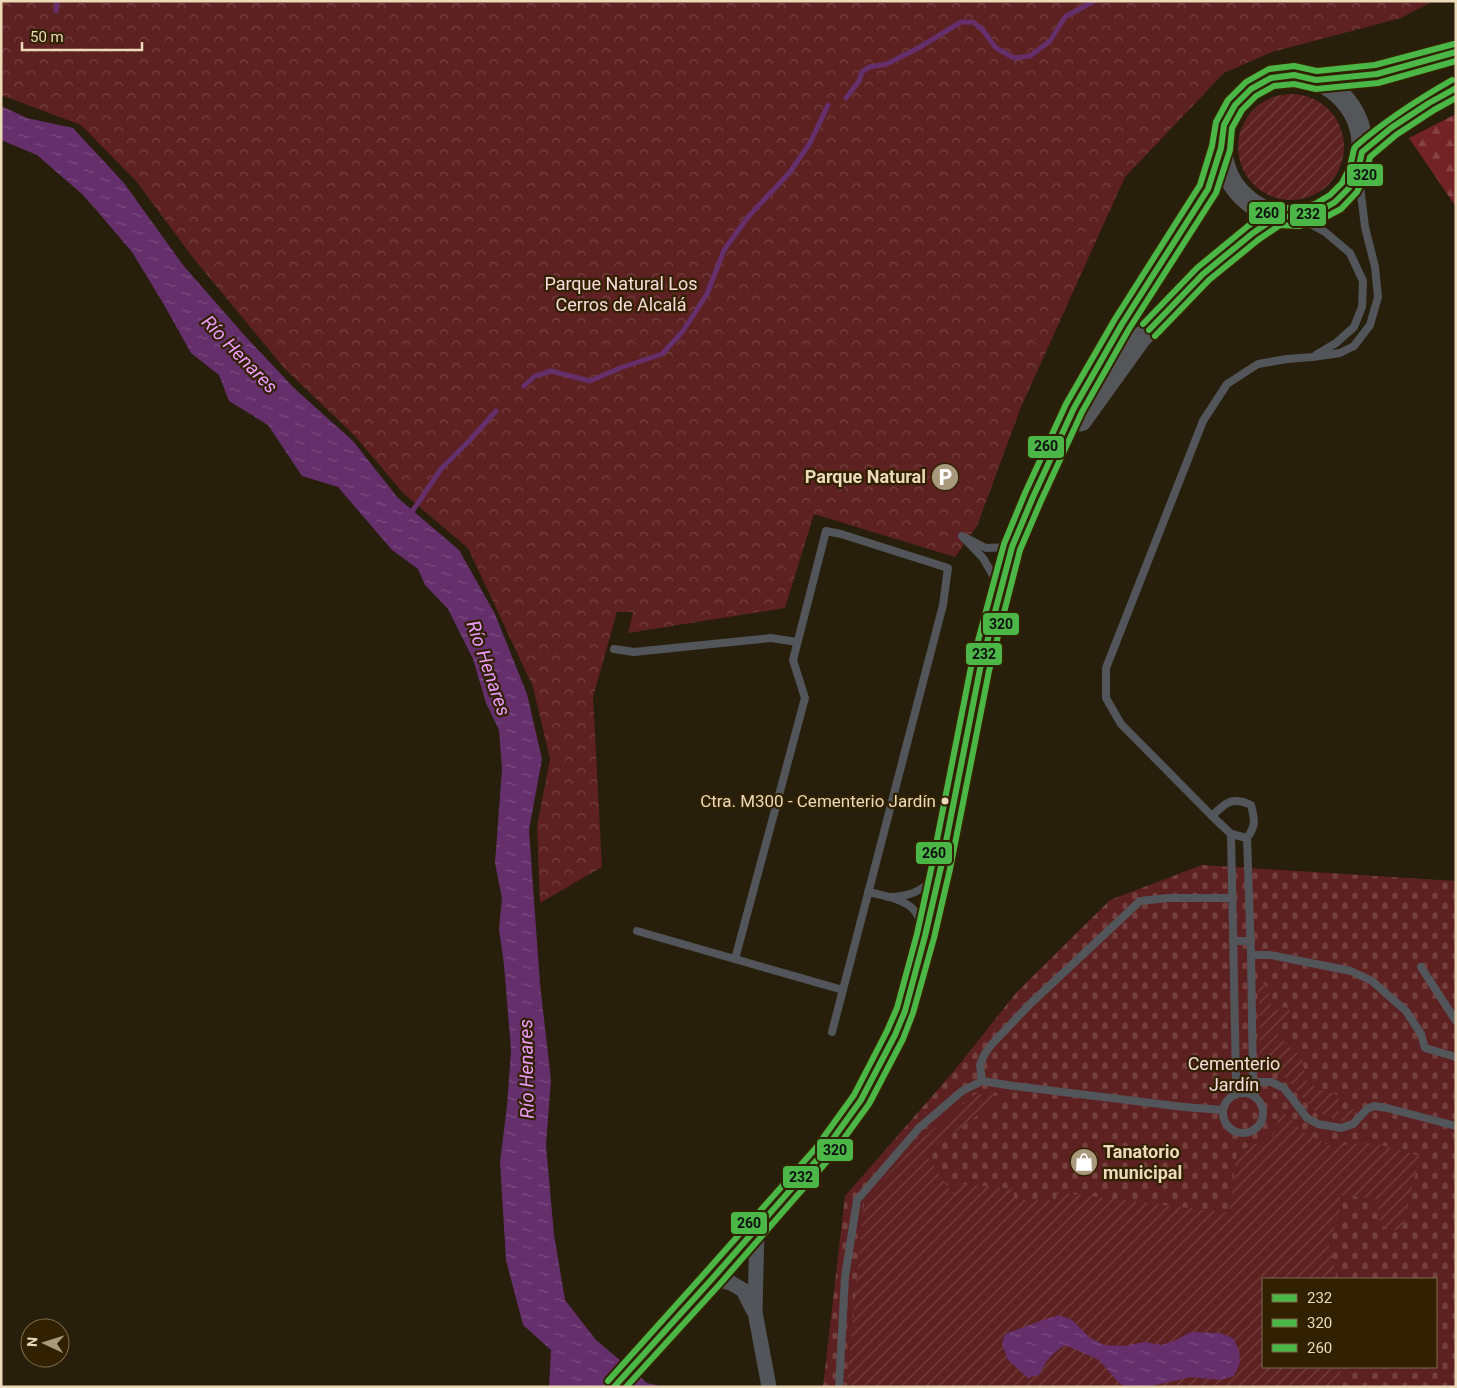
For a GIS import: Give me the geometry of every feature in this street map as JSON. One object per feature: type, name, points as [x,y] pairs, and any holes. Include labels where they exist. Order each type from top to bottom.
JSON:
[{"type":"main road","points":[[1316,80],[1377,74],[1456,52]]},
{"type":"main road","points":[[614,1387],[709,1283],[822,1154],[860,1100],[895,1035],[904,1011],[925,936],[941,867],[980,669],[1012,547],[1074,408],[1122,324],[1208,189],[1221,148],[1224,125],[1234,105],[1251,89],[1271,78],[1294,75],[1316,80],[1336,91],[1351,108],[1360,129],[1360,161]]},
{"type":"main road","points":[[1033,497],[1084,415],[1140,339],[1203,274],[1253,233],[1288,216],[1318,212],[1335,202],[1349,188],[1360,161],[1391,128],[1456,88]]},
{"type":"main road","points":[[1221,148],[1226,171],[1238,192],[1256,207],[1288,216]]},
{"type":"street","points":[[757,1228],[754,1312],[769,1387]]},
{"type":"street","points":[[709,1283],[731,1283],[743,1290],[754,1312]]},
{"type":"lane","points":[[1247,838],[1231,834],[1121,724],[1106,698],[1106,668],[1203,422],[1227,384],[1258,364],[1340,353],[1354,346],[1370,325],[1378,297],[1375,267],[1365,227],[1360,161]]},
{"type":"lane","points":[[1288,216],[1325,232],[1350,253],[1363,280],[1362,307],[1354,327],[1336,343],[1313,357]]},
{"type":"lane","points":[[735,959],[805,698],[793,660],[826,531],[948,568],[943,605],[832,1032]]},
{"type":"lane","points":[[1001,589],[983,558],[962,536],[986,548],[1012,547]]},
{"type":"lane","points":[[614,649],[634,652],[771,638],[797,642]]},
{"type":"lane","points":[[1212,816],[1223,805],[1233,801],[1241,801],[1251,805],[1254,817],[1254,829],[1247,838],[1253,1082],[1255,1096]]},
{"type":"lane","points":[[1231,834],[1236,1079],[1234,1095]]},
{"type":"lane","points":[[889,897],[919,892],[932,881],[941,867]]},
{"type":"lane","points":[[868,892],[889,897],[913,909],[918,916],[925,936]]},
{"type":"lane","points":[[982,1081],[980,1065],[984,1055],[992,1045],[1029,1005],[1140,901],[1168,898],[1233,898]]},
{"type":"lane","points":[[637,931],[843,990]]},
{"type":"lane","points":[[1233,941],[1251,942]]},
{"type":"lane","points":[[1251,955],[1270,956],[1351,971],[1372,981],[1406,1010],[1421,1034],[1425,1048],[1456,1056]]},
{"type":"lane","points":[[1421,967],[1456,1021]]},
{"type":"lane","points":[[839,1387],[845,1277],[857,1200],[919,1128],[962,1091],[982,1081],[1175,1106],[1223,1110]]},
{"type":"lane","points":[[1253,1082],[1271,1082],[1284,1088],[1307,1118],[1318,1124],[1341,1128],[1353,1124],[1367,1109],[1374,1106],[1456,1126]]},
{"type":"lane","points":[[1245,1092],[1255,1096],[1261,1101],[1264,1108],[1262,1123],[1256,1129],[1249,1132],[1233,1131],[1227,1126],[1224,1118],[1223,1110],[1228,1099],[1245,1092]]},
{"type":"green space","name":"Parque Natural Los Cerros de Alcalá","points":[[1,1],[1434,1],[1401,18],[1272,52],[1224,73],[1125,177],[1021,407],[977,526],[955,557],[814,514],[785,608],[628,633],[633,612],[617,612],[593,697],[602,867],[540,903],[537,826],[550,759],[533,687],[468,548],[403,493],[355,436],[285,369],[194,259],[136,181],[81,125],[1,95]]},
{"type":"green space","points":[[1291,94],[1311,98],[1328,110],[1340,127],[1344,147],[1340,167],[1328,184],[1311,196],[1291,200],[1271,196],[1254,184],[1242,167],[1238,147],[1242,127],[1254,110],[1271,98]]},
{"type":"green space","points":[[1456,114],[1456,207],[1409,138]]},
{"type":"green space","name":"Cementerio Jardín","points":[[1202,865],[1456,881],[1456,1387],[823,1387],[845,1196],[954,1071],[1016,993],[1110,900]]},
{"type":"green space","points":[[1259,983],[1266,984],[1272,1008],[1277,1010],[1285,1007],[1291,1011],[1287,1020],[1276,1030],[1280,1037],[1302,1059],[1306,1080],[1320,1090],[1336,1094],[1339,1098],[1336,1107],[1341,1116],[1353,1109],[1355,1114],[1353,1120],[1341,1121],[1315,1111],[1286,1078],[1263,1065],[1260,1059]]},
{"type":"green space","points":[[975,1094],[1003,1096],[926,1154],[953,1195],[963,1184],[1014,1189],[1014,1199],[1056,1201],[1057,1192],[1229,1213],[1237,1151],[1272,1138],[1282,1110],[1303,1132],[1331,1146],[1360,1143],[1378,1144],[1420,1156],[1402,1228],[1392,1231],[1381,1225],[1377,1199],[1340,1195],[1340,1211],[1329,1245],[1337,1278],[1262,1278],[1262,1368],[1341,1368],[1339,1387],[848,1387],[864,1202],[915,1145]]},
{"type":"water","name":"Río Henares","points":[[1,106],[27,118],[73,128],[124,183],[183,265],[245,336],[295,389],[353,441],[398,498],[459,550],[495,614],[527,694],[542,759],[529,830],[540,984],[551,1080],[546,1145],[554,1235],[565,1300],[596,1340],[647,1383],[664,1387],[549,1387],[551,1350],[523,1325],[506,1260],[500,1162],[511,1050],[499,929],[502,898],[495,863],[502,769],[499,730],[486,703],[473,659],[448,609],[425,585],[418,569],[392,550],[338,487],[302,476],[268,425],[229,401],[219,375],[191,353],[132,252],[98,212],[82,194],[37,155],[1,140]]},
{"type":"water","points":[[1059,1315],[1072,1320],[1089,1337],[1104,1345],[1123,1346],[1145,1342],[1162,1345],[1191,1332],[1220,1333],[1233,1338],[1239,1350],[1240,1362],[1234,1376],[1220,1380],[1191,1377],[1151,1386],[1125,1387],[1118,1382],[1099,1360],[1065,1345],[1056,1351],[1044,1365],[1039,1375],[1028,1378],[1008,1360],[1002,1344],[1005,1334]]},
{"type":"waterway","points":[[56,11],[57,1]]},
{"type":"waterway","points":[[846,98],[859,81],[862,72],[869,67],[887,64],[920,47],[961,22],[973,22],[982,29],[996,48],[1014,58],[1030,56],[1050,41],[1065,17],[1094,1]]},
{"type":"waterway","points":[[524,386],[535,376],[551,371],[590,381],[620,368],[662,354],[683,331],[707,294],[724,250],[748,217],[790,172],[810,143],[828,105]]},
{"type":"waterway","points":[[409,516],[441,469],[496,411]]},
{"type":"transit line","name":"260","points":[[608,1381],[815,1149],[854,1095],[887,1031],[897,1008],[917,934],[971,667],[1004,544],[1066,404],[1115,319],[1200,185],[1212,146],[1216,122],[1228,100],[1246,82],[1269,69],[1294,66],[1317,71],[1375,65],[1454,44]]},
{"type":"transit line","name":"232","points":[[614,1387],[822,1154],[861,1100],[895,1035],[905,1011],[925,936],[941,867],[980,669],[1012,547],[1074,408],[1122,324],[1208,189],[1221,148],[1224,125],[1235,105],[1251,89],[1271,78],[1294,75],[1316,80],[1377,74],[1456,52]]},
{"type":"transit line","name":"320","points":[[626,1387],[719,1285],[829,1159],[869,1104],[903,1039],[913,1013],[934,938],[950,869],[989,671],[1020,550],[1082,412],[1129,329],[1216,193],[1230,150],[1232,128],[1242,110],[1256,96],[1274,86],[1294,84],[1316,89],[1378,83],[1456,61]]},
{"type":"transit line","name":"260","points":[[1143,324],[1197,268],[1248,226],[1275,208],[1297,208],[1315,204],[1330,195],[1342,183],[1350,167],[1356,146],[1402,111],[1452,80]]},
{"type":"transit line","name":"232","points":[[1149,330],[1203,274],[1253,233],[1278,216],[1298,217],[1318,212],[1335,202],[1349,188],[1358,170],[1362,152],[1391,128],[1456,88]]},
{"type":"transit line","name":"320","points":[[1155,336],[1209,280],[1258,240],[1280,225],[1299,226],[1320,220],[1341,209],[1357,192],[1366,173],[1370,157],[1396,135],[1456,98]]},
{"type":"place","name":"Parque Natural","points":[[945,477]]},
{"type":"place","name":"Ctra. M300 - Cementerio Jardín","points":[[945,801]]},
{"type":"place","name":"Tanatorio municipal","points":[[1084,1162]]}]
